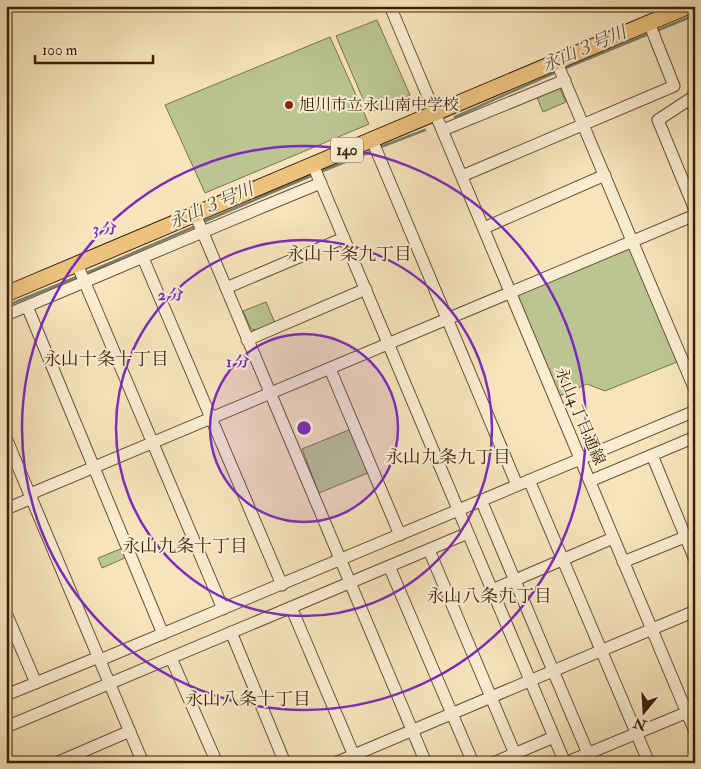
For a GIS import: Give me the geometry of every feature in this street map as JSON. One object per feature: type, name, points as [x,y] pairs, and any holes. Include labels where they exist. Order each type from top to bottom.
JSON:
[{"type":"main road","name":"140","points":[[6,294],[81,274],[317,174],[375,146],[436,112],[561,71],[651,29],[689,6]]},
{"type":"street","name":"永山4丁目通線","points":[[390,6],[623,562],[690,710],[695,732]]},
{"type":"street","points":[[651,29],[674,86],[684,102]]},
{"type":"street","points":[[443,130],[561,71],[695,390]]},
{"type":"street","points":[[462,176],[674,86]]},
{"type":"street","points":[[695,110],[690,98],[658,120],[695,210]]},
{"type":"street","points":[[375,146],[517,485]]},
{"type":"street","points":[[317,174],[565,763],[590,758],[636,734],[690,710]]},
{"type":"street","points":[[484,228],[605,175]]},
{"type":"street","points":[[6,509],[94,467],[695,215]]},
{"type":"street","points":[[6,315],[27,306],[81,274],[142,258],[199,223],[426,763]]},
{"type":"street","points":[[226,288],[344,238]]},
{"type":"street","points":[[142,258],[282,584]]},
{"type":"street","points":[[81,274],[223,609]]},
{"type":"street","points":[[247,340],[366,290]]},
{"type":"street","points":[[27,306],[163,634]]},
{"type":"street","points":[[330,368],[400,535]]},
{"type":"street","points":[[6,696],[163,634],[695,411]]},
{"type":"street","points":[[590,481],[695,437]]},
{"type":"street","points":[[6,438],[143,763]]},
{"type":"street","points":[[652,455],[690,534],[695,560]]},
{"type":"street","points":[[529,480],[649,763]]},
{"type":"street","points":[[481,500],[590,758]]},
{"type":"street","points":[[6,727],[468,533]]},
{"type":"street","points":[[623,562],[690,534]]},
{"type":"street","points":[[492,590],[613,538]]},
{"type":"street","points":[[429,550],[515,754]]},
{"type":"street","points":[[389,566],[473,763]]},
{"type":"street","points":[[290,607],[355,759]]},
{"type":"street","points":[[335,763],[355,759],[412,730],[695,611]]},
{"type":"street","points":[[6,613],[36,683]]},
{"type":"street","points":[[231,632],[285,763]]},
{"type":"street","points":[[171,658],[217,763]]},
{"type":"street","points":[[56,763],[130,731]]},
{"type":"street","points":[[495,762],[554,738]]},
{"type":"green space","points":[[377,20],[410,95],[369,113],[336,36]]},
{"type":"green space","points":[[330,37],[369,124],[205,193],[165,105]]},
{"type":"green space","points":[[559,86],[566,102],[543,112],[536,95]]},
{"type":"green space","points":[[633,240],[682,360],[605,391],[587,384],[555,398],[510,292]]},
{"type":"green space","points":[[266,302],[275,323],[256,330],[251,329],[243,311]]},
{"type":"green space","points":[[351,429],[368,473],[319,493],[302,449]]},
{"type":"green space","points":[[123,548],[127,557],[102,568],[98,558]]},
{"type":"waterway","name":"永山３号川","points":[[656,31],[695,15]]},
{"type":"waterway","name":"永山３号川","points":[[563,69],[651,33]]},
{"type":"waterway","name":"永山３号川","points":[[455,117],[556,72]]},
{"type":"waterway","name":"永山３号川","points":[[378,148],[425,130]]},
{"type":"waterway","name":"永山３号川","points":[[320,172],[373,151]]},
{"type":"waterway","name":"永山３号川","points":[[203,222],[313,175]]},
{"type":"waterway","name":"永山３号川","points":[[84,274],[196,226]]},
{"type":"waterway","name":"永山３号川","points":[[6,306],[79,276]]},
{"type":"place","name":"旭川市立永山南中学校","points":[[289,105]]},
{"type":"district","name":"永山十条九丁目","points":[[349,254]]},
{"type":"district","name":"永山十条十丁目","points":[[106,359]]},
{"type":"district","name":"永山九条九丁目","points":[[448,457]]},
{"type":"district","name":"永山九条十丁目","points":[[185,546]]},
{"type":"district","name":"永山八条九丁目","points":[[489,596]]},
{"type":"district","name":"永山八条十丁目","points":[[248,699]]}]
